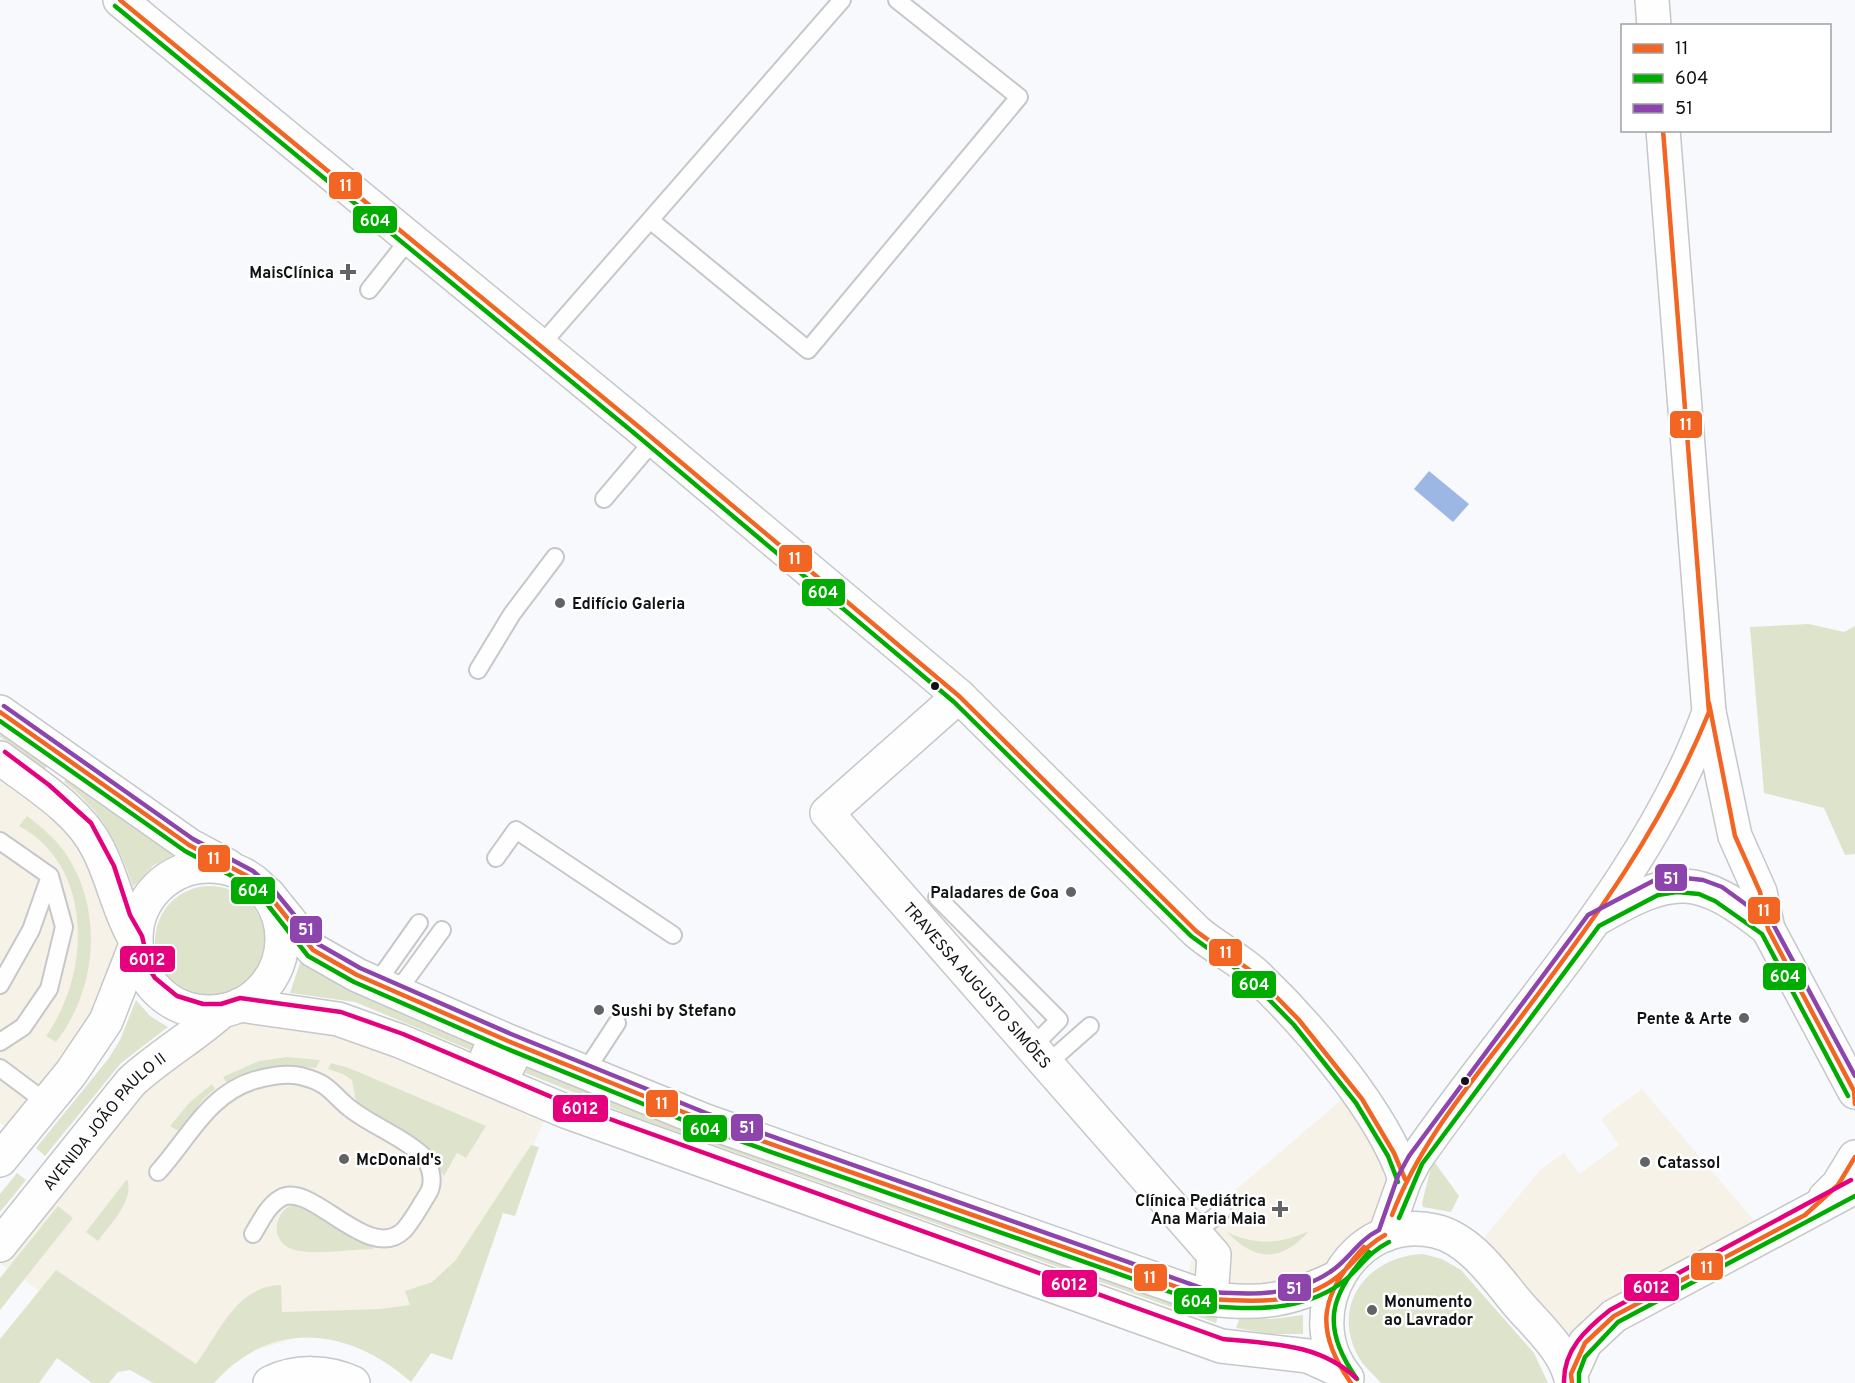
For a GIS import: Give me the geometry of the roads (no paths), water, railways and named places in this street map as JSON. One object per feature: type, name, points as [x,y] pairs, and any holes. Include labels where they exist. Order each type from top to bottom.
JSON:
[{"type":"main road","points":[[120,0],[654,440],[959,696],[1202,937],[1257,975],[1336,1065],[1362,1099],[1397,1156],[1405,1179]]},
{"type":"main road","points":[[1652,0],[1654,24]]},
{"type":"main road","points":[[1663,132],[1709,712],[1735,836],[1760,892],[1768,929],[1855,1096]]},
{"type":"main road","name":"TRAVESSA AUGUSTO SIMÕES","points":[[959,696],[827,813],[1214,1255],[1211,1299]]},
{"type":"main road","points":[[0,712],[189,845],[249,877],[268,894],[313,950],[386,988],[703,1120],[1211,1299],[1258,1303],[1305,1293],[1336,1278],[1368,1244],[1385,1235],[1418,1230],[1435,1231],[1459,1243],[1484,1264],[1555,1345],[1572,1379]]},
{"type":"main road","points":[[1385,1235],[1405,1179],[1431,1137],[1593,920],[1672,800],[1692,759],[1709,712]]},
{"type":"main road","points":[[0,758],[44,791],[85,827],[97,847],[123,918],[135,943],[143,973],[160,994],[184,1008],[202,1012],[231,1008],[338,1019],[410,1045],[565,1111],[1221,1346],[1308,1356],[1346,1377]]},
{"type":"main road","points":[[0,1160],[47,1103],[106,1021],[135,943],[139,915],[145,901],[165,879],[198,866],[218,866],[234,870]]},
{"type":"main road","points":[[1593,920],[1656,888],[1677,884],[1701,887],[1719,894],[1768,929]]},
{"type":"main road","points":[[231,1008],[263,989],[274,974],[282,950],[280,921],[268,894]]},
{"type":"main road","name":"AVENIDA JOÃO PAULO II","points":[[0,1245],[131,1082],[231,1008]]},
{"type":"main road","points":[[1805,1215],[1838,1185],[1855,1157]]},
{"type":"main road","points":[[1572,1379],[1585,1343],[1614,1316],[1855,1187]]},
{"type":"main road","points":[[1336,1278],[1328,1299],[1325,1318],[1326,1336],[1333,1359],[1346,1377]]},
{"type":"main road","points":[[270,1383],[287,1376],[322,1373],[353,1383]]},
{"type":"lane","points":[[540,346],[842,0]]},
{"type":"lane","points":[[650,220],[808,350],[1018,98],[897,0]]},
{"type":"lane","points":[[369,290],[410,238]]},
{"type":"lane","points":[[604,499],[654,440]]},
{"type":"lane","points":[[478,670],[512,614],[555,557]]},
{"type":"lane","points":[[496,858],[516,830],[673,935]]},
{"type":"lane","points":[[0,841],[50,876],[64,927],[49,989],[23,1027],[0,1042]]},
{"type":"lane","points":[[0,985],[31,930],[50,876]]},
{"type":"lane","points":[[937,897],[1059,1020],[1039,1055]]},
{"type":"lane","points":[[386,988],[419,923]]},
{"type":"lane","points":[[386,988],[442,930]]},
{"type":"lane","points":[[585,1072],[617,1023]]},
{"type":"lane","points":[[1039,1055],[1090,1026]]},
{"type":"lane","points":[[0,1068],[47,1103]]},
{"type":"lane","points":[[158,1172],[179,1149],[208,1108],[225,1093],[254,1081],[289,1075],[302,1076],[329,1086],[351,1110],[420,1154],[430,1171],[430,1190],[404,1230],[396,1235],[367,1235],[352,1229],[308,1199],[290,1196],[275,1202],[253,1233]]},
{"type":"lane","points":[[1195,1233],[1221,1210]]},
{"type":"water","points":[[1429,471],[1469,504],[1453,522],[1414,489]]},
{"type":"place","name":"MaisClínica","points":[[348,272]]},
{"type":"place","name":"Edifício Galeria","points":[[560,603]]},
{"type":"place","name":"Paladares de Goa","points":[[1071,892]]},
{"type":"place","name":"Sushi by Stefano","points":[[599,1010]]},
{"type":"place","name":"Pente & Arte","points":[[1744,1018]]},
{"type":"place","name":"McDonald's","points":[[344,1159]]},
{"type":"place","name":"Catassol","points":[[1645,1162]]},
{"type":"place","name":"Clínica Pediátrica Ana Maria Maia","points":[[1280,1209]]},
{"type":"place","name":"Monumento ao Lavrador","points":[[1372,1310]]}]
